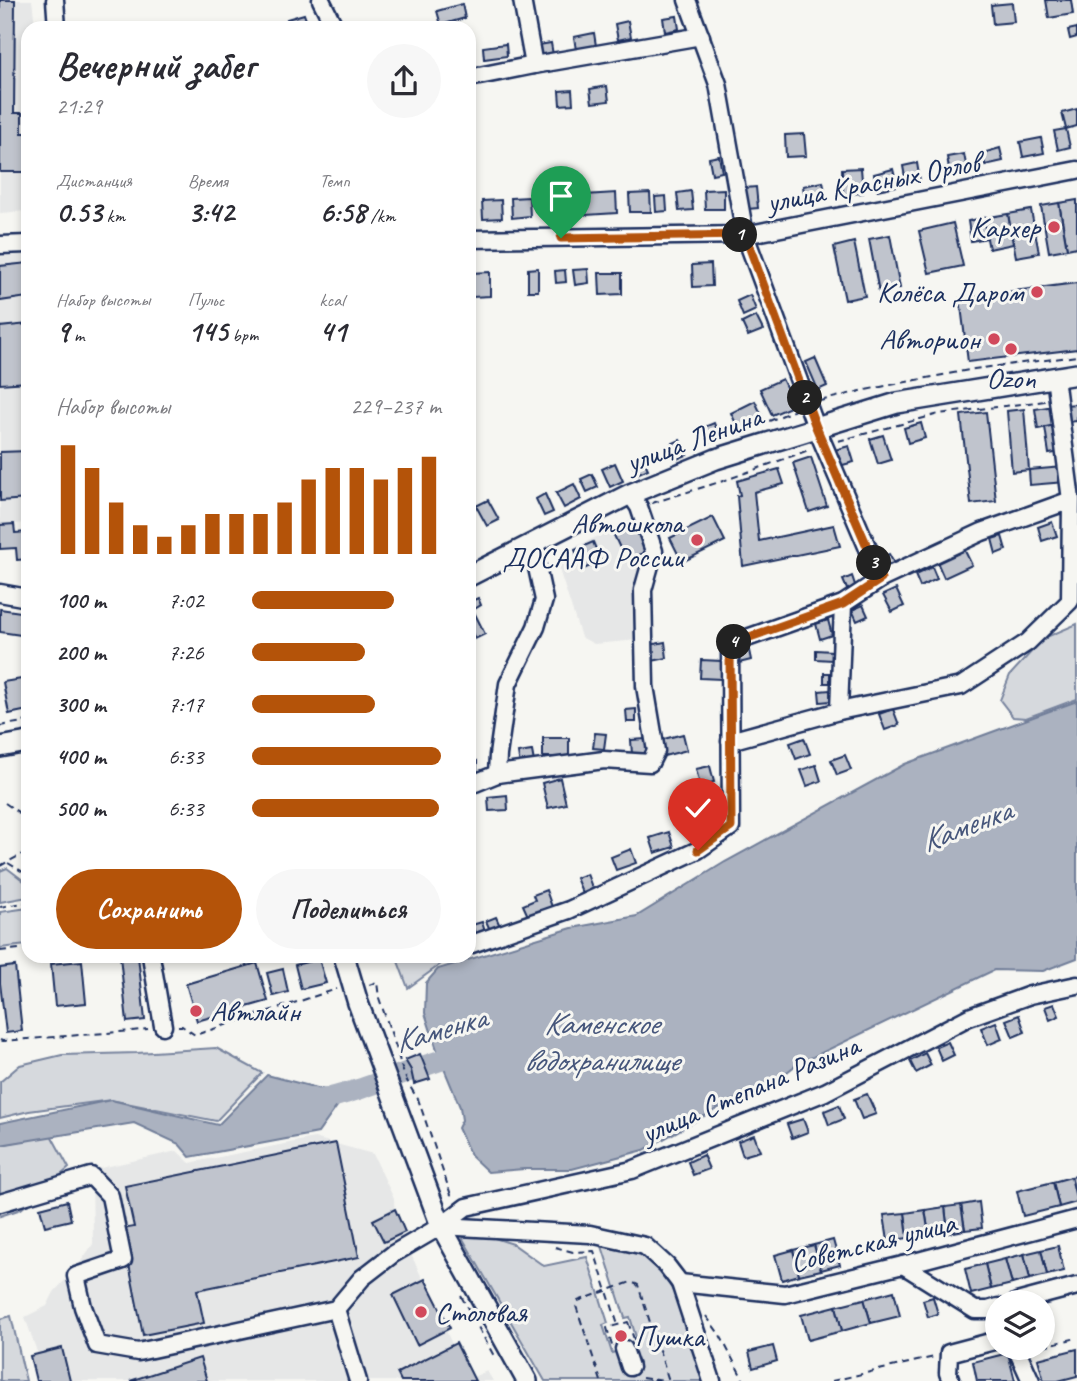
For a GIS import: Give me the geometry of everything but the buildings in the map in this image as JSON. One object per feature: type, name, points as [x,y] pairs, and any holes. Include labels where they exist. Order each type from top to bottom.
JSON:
[{"type":"main road","name":"улица Ленина","points":[[476,572],[716,459],[820,436],[897,403],[1077,374]]},
{"type":"main road","points":[[0,747],[21,743]]},
{"type":"main road","points":[[347,963],[439,1203],[441,1226],[527,1381]]},
{"type":"street","points":[[55,0],[56,21]]},
{"type":"street","points":[[321,0],[332,21]]},
{"type":"street","points":[[522,0],[534,65]]},
{"type":"street","points":[[687,0],[718,84],[745,235],[820,436],[881,579]]},
{"type":"street","points":[[476,77],[701,36]]},
{"type":"street","name":"улица Красных Орлов","points":[[476,239],[745,235],[1077,170]]},
{"type":"street","points":[[0,244],[21,244]]},
{"type":"street","points":[[730,741],[839,711],[961,685],[1028,642],[1070,601],[1071,500],[1055,377]]},
{"type":"street","points":[[476,783],[497,774],[604,760],[650,763],[656,751],[645,686],[643,590],[654,551],[634,500]]},
{"type":"street","points":[[476,943],[569,910],[698,850],[731,827],[730,644],[843,604],[881,579],[982,532],[1071,500]]},
{"type":"street","points":[[497,774],[508,684],[536,626],[544,600],[535,558],[527,546]]},
{"type":"street","points":[[0,593],[21,597]]},
{"type":"street","points":[[839,711],[843,604]]},
{"type":"street","points":[[152,963],[163,1026]]},
{"type":"street","name":"улица Степана Разина","points":[[336,1309],[362,1278],[393,1254],[466,1208],[632,1170],[825,1092],[970,1017],[1030,995],[1077,985]]},
{"type":"street","points":[[0,1203],[91,1176],[110,1196],[123,1260],[76,1276],[83,1307],[97,1345],[138,1352],[336,1309],[358,1381]]},
{"type":"street","name":"Советская улица","points":[[680,1283],[785,1294],[1077,1219]]},
{"type":"street","points":[[441,1226],[590,1234],[645,1246],[667,1265],[680,1283],[712,1381]]},
{"type":"street","points":[[903,1265],[975,1311],[985,1309]]},
{"type":"street","points":[[1055,1292],[1077,1286]]},
{"type":"street","points":[[951,1381],[948,1373],[949,1353],[985,1343]]},
{"type":"street","points":[[624,1349],[636,1372]]},
{"type":"street","points":[[1022,1360],[1031,1381]]},
{"type":"path","points":[[634,500],[723,481],[820,436],[939,414],[1058,400]]},
{"type":"path","points":[[0,726],[21,722]]},
{"type":"path","points":[[5,803],[21,814]]},
{"type":"path","points":[[0,866],[21,855]]},
{"type":"path","points":[[8,863],[21,871]]},
{"type":"path","points":[[0,907],[21,903]]},
{"type":"path","points":[[0,951],[21,949]]},
{"type":"path","points":[[361,995],[377,982],[379,998],[399,1062],[409,1087],[418,1099],[451,1195],[439,1203]]},
{"type":"path","points":[[317,996],[343,987]]},
{"type":"path","points":[[594,1251],[618,1325]]},
{"type":"path","points":[[601,1381],[576,1306],[579,1301],[631,1282],[638,1285],[669,1381]]},
{"type":"path","points":[[701,1309],[720,1335],[744,1381]]},
{"type":"path","points":[[1055,1343],[1077,1338]]},
{"type":"path","points":[[832,1381],[949,1353]]},
{"type":"path","points":[[636,1372],[664,1381]]},
{"type":"shaded area","points":[[0,0],[32,0],[35,21],[21,21],[21,212],[0,213]]},
{"type":"shaded area","points":[[21,255],[21,524],[0,525],[0,257]]},
{"type":"shaded area","points":[[635,518],[649,554],[638,640],[594,644],[581,637],[555,557]]},
{"type":"shaded area","points":[[1077,624],[1077,699],[1026,718],[1013,717],[1000,700],[1010,675],[1044,638]]},
{"type":"shaded area","points":[[7,868],[21,879],[21,898],[0,902],[0,871]]},
{"type":"shaded area","points":[[21,909],[21,946],[0,948],[0,912]]},
{"type":"shaded area","points":[[399,963],[442,963],[408,988]]},
{"type":"shaded area","points":[[216,1048],[262,1073],[216,1121],[111,1100],[29,1111],[0,1118],[0,1082],[20,1065],[62,1055]]},
{"type":"shaded area","points":[[51,1135],[69,1168],[21,1209],[0,1216],[0,1145]]},
{"type":"shaded area","points":[[314,1138],[373,1154],[394,1199],[395,1219],[468,1379],[487,1371],[493,1381],[47,1381],[25,1317],[47,1306],[54,1292],[93,1244],[92,1170],[177,1151],[190,1163]]},
{"type":"shaded area","points":[[473,1231],[513,1244],[544,1266],[587,1257],[608,1323],[603,1325],[612,1353],[638,1344],[630,1317],[625,1318],[601,1243],[637,1252],[663,1272],[678,1301],[705,1381],[545,1381],[463,1239],[467,1233]]},
{"type":"shaded area","points":[[11,1316],[26,1381],[0,1381],[0,1319]]},
{"type":"water","name":"Каменское водохранилище","points":[[1077,701],[1077,958],[1043,971],[994,970],[796,1065],[765,1089],[731,1101],[644,1150],[572,1169],[488,1172],[471,1156],[458,1128],[462,1120],[460,1107],[425,1013],[426,983],[438,969],[458,963],[476,963],[476,957],[572,928],[637,916],[725,862],[905,764]]},
{"type":"water","name":"Каменка","points":[[267,1075],[345,1095],[318,1133],[190,1157],[179,1144],[134,1123],[0,1145],[0,1123],[111,1100],[218,1125]]},
{"type":"waterway","name":"Каменка","points":[[316,1101],[355,1091],[469,1052]]},
{"type":"place","name":"Кархер","points":[[1054,227]]},
{"type":"place","name":"Колёса Даром","points":[[1037,292]]},
{"type":"place","name":"Авторион","points":[[994,339]]},
{"type":"place","name":"Ozon","points":[[1011,349]]},
{"type":"place","name":"Автошкола ДОСААФ России","points":[[697,540]]},
{"type":"place","name":"Автлайн","points":[[196,1011]]},
{"type":"place","name":"Столовая","points":[[421,1312]]},
{"type":"place","name":"Пушка","points":[[621,1336]]},
{"type":"route","points":[[561,238],[745,235],[816,427],[881,579],[843,604],[730,644],[731,827],[698,850]]}]
